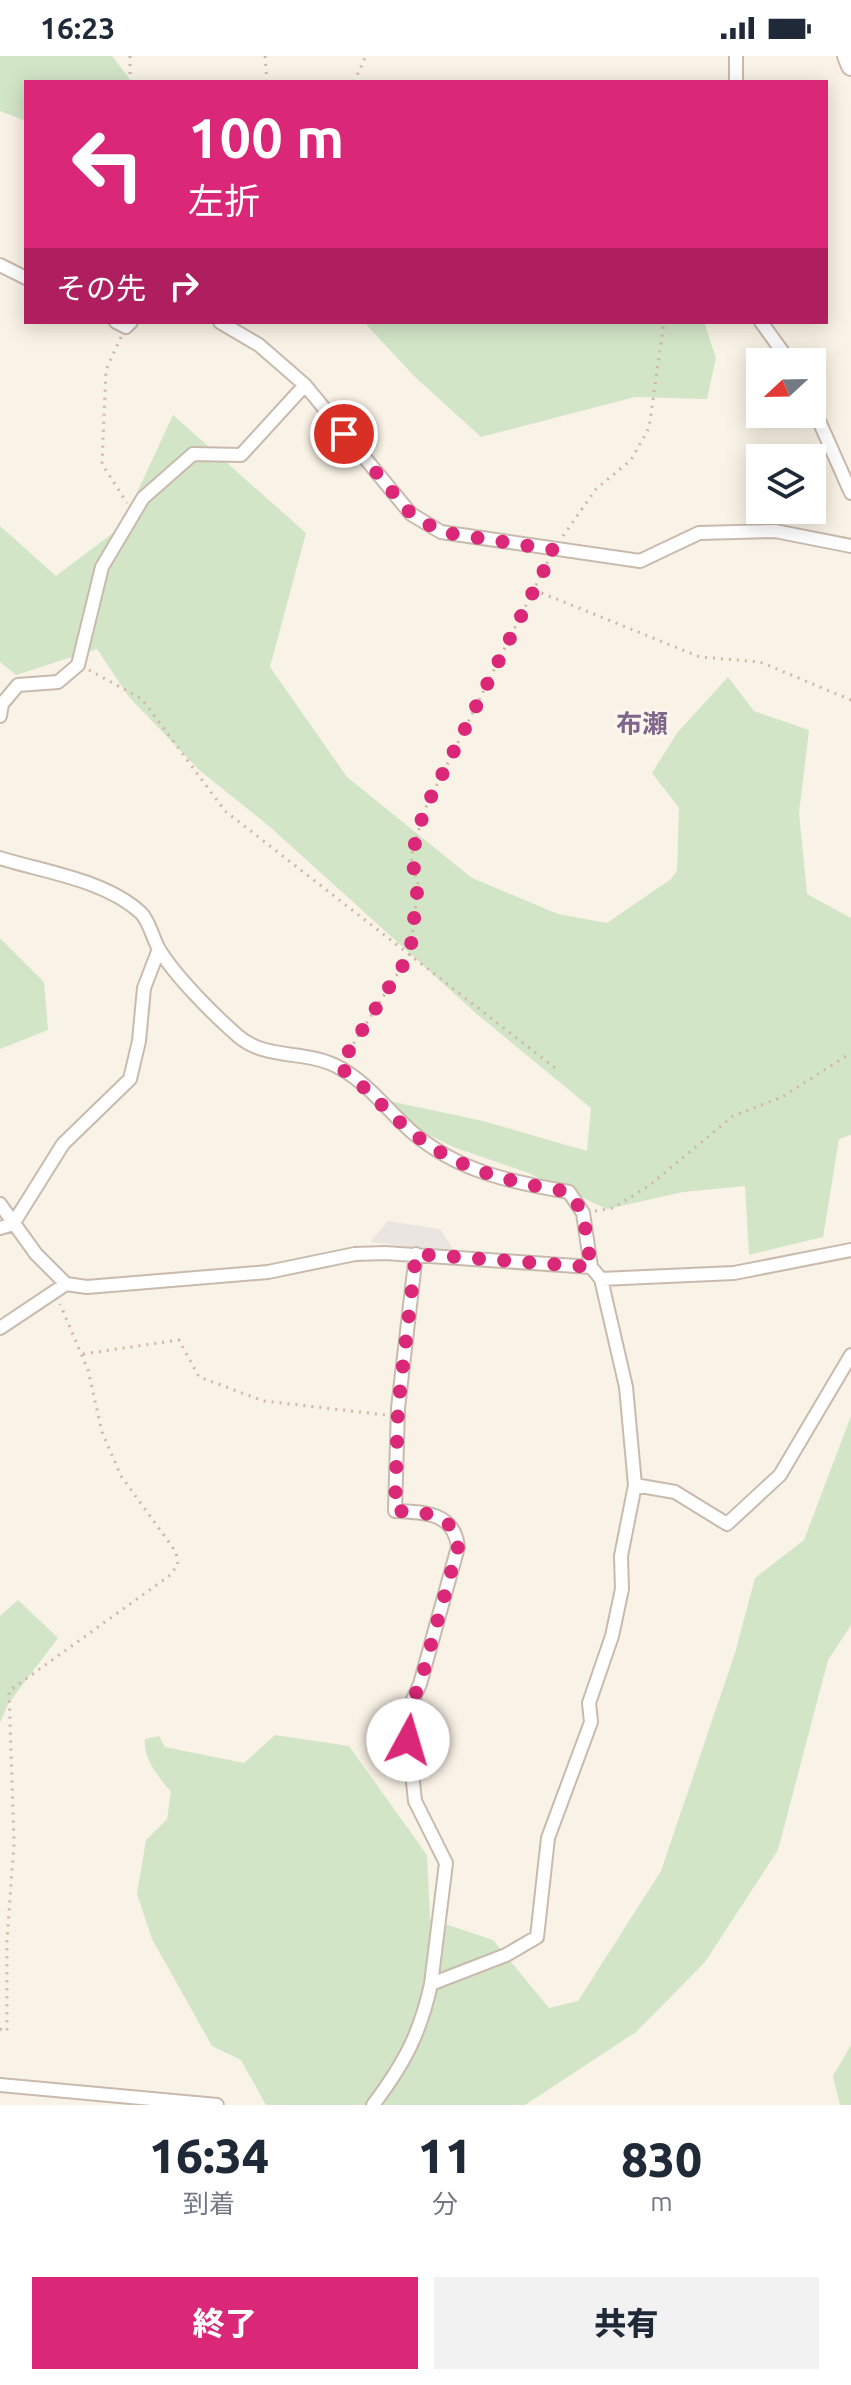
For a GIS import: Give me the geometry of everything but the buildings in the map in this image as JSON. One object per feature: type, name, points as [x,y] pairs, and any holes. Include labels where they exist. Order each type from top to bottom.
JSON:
[{"type":"main road","points":[[847,56],[851,66]]},
{"type":"street","points":[[736,56],[736,80]]},
{"type":"street","points":[[0,265],[24,277]]},
{"type":"street","points":[[223,324],[259,345],[305,385],[411,514],[441,532],[640,561],[699,533],[775,531],[851,546]]},
{"type":"street","points":[[762,324],[780,348]]},
{"type":"street","points":[[0,716],[2,704],[18,685],[58,682],[78,665],[102,567],[143,498],[193,454],[241,455],[305,385]]},
{"type":"street","points":[[822,428],[851,493]]},
{"type":"street","points":[[0,858],[105,891],[142,914],[159,949],[238,1036],[261,1051],[307,1055],[339,1067],[363,1084],[414,1134],[478,1172],[499,1180],[569,1192],[583,1213],[591,1267],[601,1279],[626,1387],[635,1485],[621,1556],[622,1589],[612,1636],[589,1703],[591,1722],[548,1838],[537,1937],[506,1955],[431,1984]]},
{"type":"street","points":[[7,1226],[63,1144],[130,1079],[139,1041],[144,988],[159,949]]},
{"type":"street","points":[[0,1204],[7,1226],[66,1284]]},
{"type":"street","points":[[601,1279],[734,1273],[851,1250]]},
{"type":"street","points":[[0,1328],[66,1284],[126,1286],[268,1272],[355,1254],[416,1254],[591,1267]]},
{"type":"street","points":[[373,2105],[400,2070],[422,2026],[431,1984],[446,1863],[415,1801],[406,1715],[420,1684],[458,1547],[456,1530],[446,1520],[395,1511],[398,1416],[416,1254]]},
{"type":"street","points":[[635,1485],[675,1492],[727,1524],[780,1475],[851,1355]]},
{"type":"street","points":[[0,2085],[217,2105]]},
{"type":"path","points":[[130,56],[130,80]]},
{"type":"path","points":[[265,56],[267,80]]},
{"type":"path","points":[[355,80],[366,56]]},
{"type":"path","points":[[125,324],[106,370],[102,464],[133,514]]},
{"type":"path","points":[[339,1067],[410,954],[418,884],[411,858],[424,811],[554,550],[596,489],[631,460],[649,428],[664,324]]},
{"type":"path","points":[[534,590],[700,657],[760,662],[851,700]]},
{"type":"path","points":[[78,665],[142,699],[225,811],[559,1071]]},
{"type":"path","points":[[583,1213],[613,1208],[650,1185],[733,1116],[782,1097],[851,1053]]},
{"type":"path","points":[[0,2029],[7,2031],[7,1940],[14,1843],[9,1691],[169,1576],[178,1565],[176,1552],[121,1476],[102,1432],[81,1355],[55,1293]]},
{"type":"path","points":[[81,1355],[179,1340],[199,1377],[264,1401],[398,1416]]},
{"type":"shaded area","points":[[388,1221],[440,1229],[455,1252],[370,1242]]},
{"type":"green space","points":[[0,56],[112,56],[130,80],[24,80],[24,120],[0,111]]},
{"type":"green space","points":[[366,324],[705,324],[716,358],[707,399],[635,397],[481,437],[414,376]]},
{"type":"green space","points":[[173,415],[306,533],[270,667],[347,777],[472,878],[558,914],[607,923],[671,879],[677,871],[679,808],[652,773],[677,733],[728,677],[754,711],[809,730],[799,813],[807,894],[851,918],[851,1135],[839,1139],[823,1237],[749,1255],[745,1186],[683,1192],[607,1209],[526,1172],[453,1147],[386,1113],[389,1101],[483,1121],[587,1151],[591,1108],[478,1015],[269,826],[199,770],[129,697],[97,649],[16,675],[0,662],[0,526],[56,576],[121,527]]},
{"type":"green space","points":[[0,938],[44,982],[48,1030],[0,1049]]},
{"type":"green space","points":[[851,1416],[851,1625],[828,1660],[778,1850],[705,1962],[636,2032],[525,2105],[266,2105],[241,2060],[212,2046],[152,1939],[137,1894],[146,1840],[167,1819],[171,1792],[149,1761],[145,1739],[159,1736],[165,1747],[244,1763],[275,1735],[349,1746],[427,1855],[430,1919],[493,1940],[549,2008],[578,2001],[661,1871],[735,1653],[755,1578],[804,1540]]},
{"type":"green space","points":[[18,1600],[58,1638],[8,1704],[0,1723],[0,1616]]},
{"type":"green space","points":[[851,2045],[851,2105],[840,2105],[833,2076]]},
{"type":"district","name":"布瀬","points":[[642,724]]},
{"type":"route","points":[[344,434],[411,514],[441,532],[554,550],[424,811],[411,858],[418,884],[410,954],[339,1067],[363,1084],[414,1134],[478,1172],[499,1180],[569,1192],[583,1213],[591,1267],[416,1254],[398,1408],[395,1511],[446,1520],[456,1530],[458,1547],[420,1684],[406,1715],[408,1740]]}]
